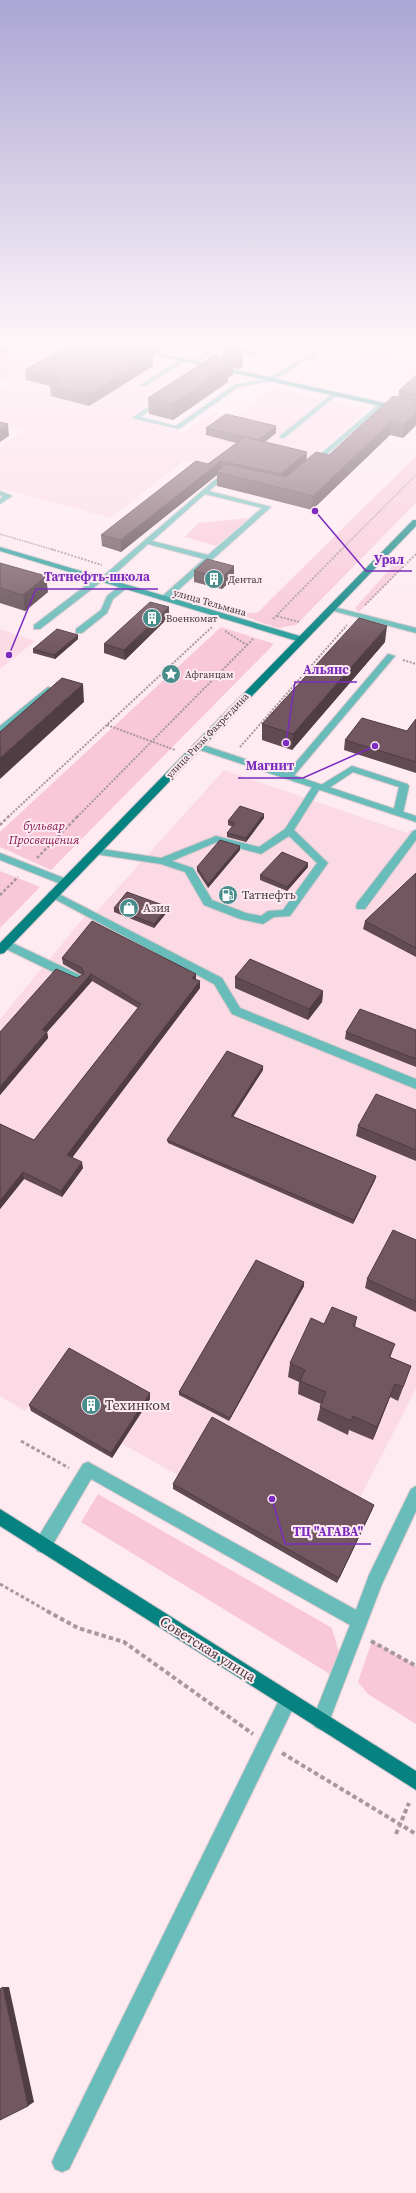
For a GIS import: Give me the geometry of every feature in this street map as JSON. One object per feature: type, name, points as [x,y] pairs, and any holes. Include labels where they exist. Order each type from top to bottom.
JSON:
[{"type":"main road","name":"улица Ризы Фахретдина","points":[[3,947],[300,639],[333,608],[416,522]]},
{"type":"main road","name":"Советская улица","points":[[0,1517],[416,1781]]},
{"type":"street","points":[[306,468],[332,446]]},
{"type":"street","points":[[38,627],[102,580],[224,474],[238,478]]},
{"type":"street","points":[[163,599],[267,507],[205,492]]},
{"type":"street","points":[[0,493],[8,496],[0,502]]},
{"type":"street","points":[[147,542],[209,558]]},
{"type":"street","name":"улица Тельмана","points":[[0,548],[163,599],[300,639]]},
{"type":"street","points":[[79,631],[104,611],[110,598],[124,587]]},
{"type":"street","points":[[333,608],[416,631]]},
{"type":"street","points":[[289,776],[391,656]]},
{"type":"street","points":[[0,731],[48,690]]},
{"type":"street","points":[[197,746],[416,819]]},
{"type":"street","points":[[162,861],[216,839],[261,851],[289,831],[320,787],[352,769],[404,786],[398,813]]},
{"type":"street","points":[[95,851],[162,861],[189,870],[208,902],[244,916],[263,920],[272,914],[286,913],[323,863],[289,831]]},
{"type":"street","points":[[361,906],[416,833]]},
{"type":"street","points":[[0,856],[65,882]]},
{"type":"street","points":[[53,894],[218,981],[236,1011],[416,1084]]},
{"type":"street","points":[[3,947],[78,979]]},
{"type":"street","points":[[43,1544],[88,1469],[360,1622]]},
{"type":"street","points":[[321,1721],[360,1622],[374,1581],[416,1494]]},
{"type":"street","points":[[62,2162],[288,1700]]},
{"type":"path","points":[[272,620],[416,475]]},
{"type":"path","points":[[237,751],[356,614],[416,554]]},
{"type":"path","points":[[277,616],[299,622]]},
{"type":"path","points":[[0,825],[216,622]]},
{"type":"path","points":[[221,628],[247,645]]},
{"type":"path","points":[[0,895],[256,636]]},
{"type":"path","points":[[107,725],[175,750]]},
{"type":"path","points":[[0,1584],[78,1628],[124,1642],[267,1744],[416,1834]]},
{"type":"path","points":[[396,1834],[409,1803]]},
{"type":"shaded area","points":[[324,446],[279,485],[183,461],[111,518],[0,488],[0,447]]},
{"type":"shaded area","points":[[0,629],[35,641],[0,669]]},
{"type":"shaded area","points":[[224,770],[407,833],[409,830],[416,832],[416,1388],[328,1561],[37,1395],[25,1411],[0,1396],[0,1019],[85,916],[90,919]]},
{"type":"green space","points":[[416,456],[416,503],[296,625],[278,628],[232,612],[257,613]]},
{"type":"green space","points":[[249,518],[216,546],[185,537],[198,523]]},
{"type":"green space","points":[[396,562],[406,564],[359,612],[355,608]]},
{"type":"green space","name":"бульвар Просвещения","points":[[221,627],[274,644],[51,870],[0,847],[0,832]]},
{"type":"green space","name":"бульвар Просвещения","points":[[0,871],[40,887],[0,928]]},
{"type":"green space","points":[[98,1494],[332,1628],[340,1656],[330,1674],[81,1522]]},
{"type":"green space","points":[[372,1641],[416,1666],[416,1724],[368,1694],[358,1682]]},
{"type":"building","points":[[232,446],[284,446],[307,452],[281,474],[221,461],[121,540],[101,535],[196,461],[208,464]]},
{"type":"building","points":[[338,446],[365,446],[313,496],[217,472],[226,464],[286,477],[316,452],[329,455]]},
{"type":"building","points":[[207,559],[234,566],[222,578],[194,571]]},
{"type":"building","points":[[0,563],[46,576],[23,595],[0,588]]},
{"type":"building","points":[[150,602],[169,607],[124,650],[104,644]]},
{"type":"building","points":[[359,618],[387,626],[293,734],[262,724]]},
{"type":"building","points":[[57,629],[78,635],[54,655],[33,649]]},
{"type":"building","points":[[62,678],[83,684],[0,758],[0,732]]},
{"type":"building","points":[[362,718],[407,731],[416,719],[416,762],[345,740]]},
{"type":"building","points":[[240,806],[264,814],[246,838],[227,833],[235,823],[228,821]]},
{"type":"building","points":[[220,840],[240,846],[208,884],[197,867]]},
{"type":"building","points":[[282,852],[308,863],[287,887],[260,875]]},
{"type":"building","points":[[416,873],[416,948],[365,921]]},
{"type":"building","points":[[127,892],[168,907],[154,924],[114,908]]},
{"type":"building","points":[[92,921],[196,974],[192,978],[200,981],[67,1155],[82,1162],[61,1191],[23,1172],[0,1201],[0,1124],[34,1140],[141,1004],[91,974],[42,1030],[47,1032],[0,1087],[0,1032],[56,969],[77,978],[84,974],[82,968],[62,958]]},
{"type":"building","points":[[250,959],[323,991],[309,1009],[235,977]]},
{"type":"building","points":[[360,1009],[416,1030],[416,1059],[346,1032]]},
{"type":"building","points":[[227,1051],[263,1066],[231,1116],[376,1176],[354,1220],[167,1140]]},
{"type":"building","points":[[376,1094],[416,1110],[416,1150],[358,1126]]},
{"type":"building","points":[[393,1230],[416,1240],[416,1302],[367,1279]]},
{"type":"building","points":[[256,1260],[304,1282],[230,1418],[179,1392]]},
{"type":"building","points":[[332,1307],[357,1317],[353,1326],[395,1344],[389,1357],[411,1366],[403,1387],[395,1384],[377,1427],[353,1416],[351,1421],[320,1407],[326,1392],[300,1381],[305,1370],[290,1363],[311,1318],[324,1324]]},
{"type":"building","name":"Техинком","points":[[69,1348],[150,1393],[111,1453],[29,1405]]},
{"type":"building","points":[[212,1417],[374,1505],[339,1578],[173,1484]]},
{"type":"building","points":[[3,1987],[28,2106],[0,2120],[0,1989]]},
{"type":"place","name":"Урал","points":[[315,511]]},
{"type":"place","name":"Дентал","points":[[214,579]]},
{"type":"place","name":"Военкомат","points":[[152,618]]},
{"type":"place","name":"Татнефть-школа","points":[[9,655]]},
{"type":"place","name":"Афганцам","points":[[171,674]]},
{"type":"place","name":"Альянс","points":[[286,743]]},
{"type":"place","name":"Магнит","points":[[375,746]]},
{"type":"place","name":"Татнефть","points":[[228,895]]},
{"type":"place","name":"Азия","points":[[129,908]]},
{"type":"place","name":"Техинком","points":[[91,1405]]},
{"type":"place","name":"ТЦ \"АГАВА\"","points":[[272,1499]]}]
